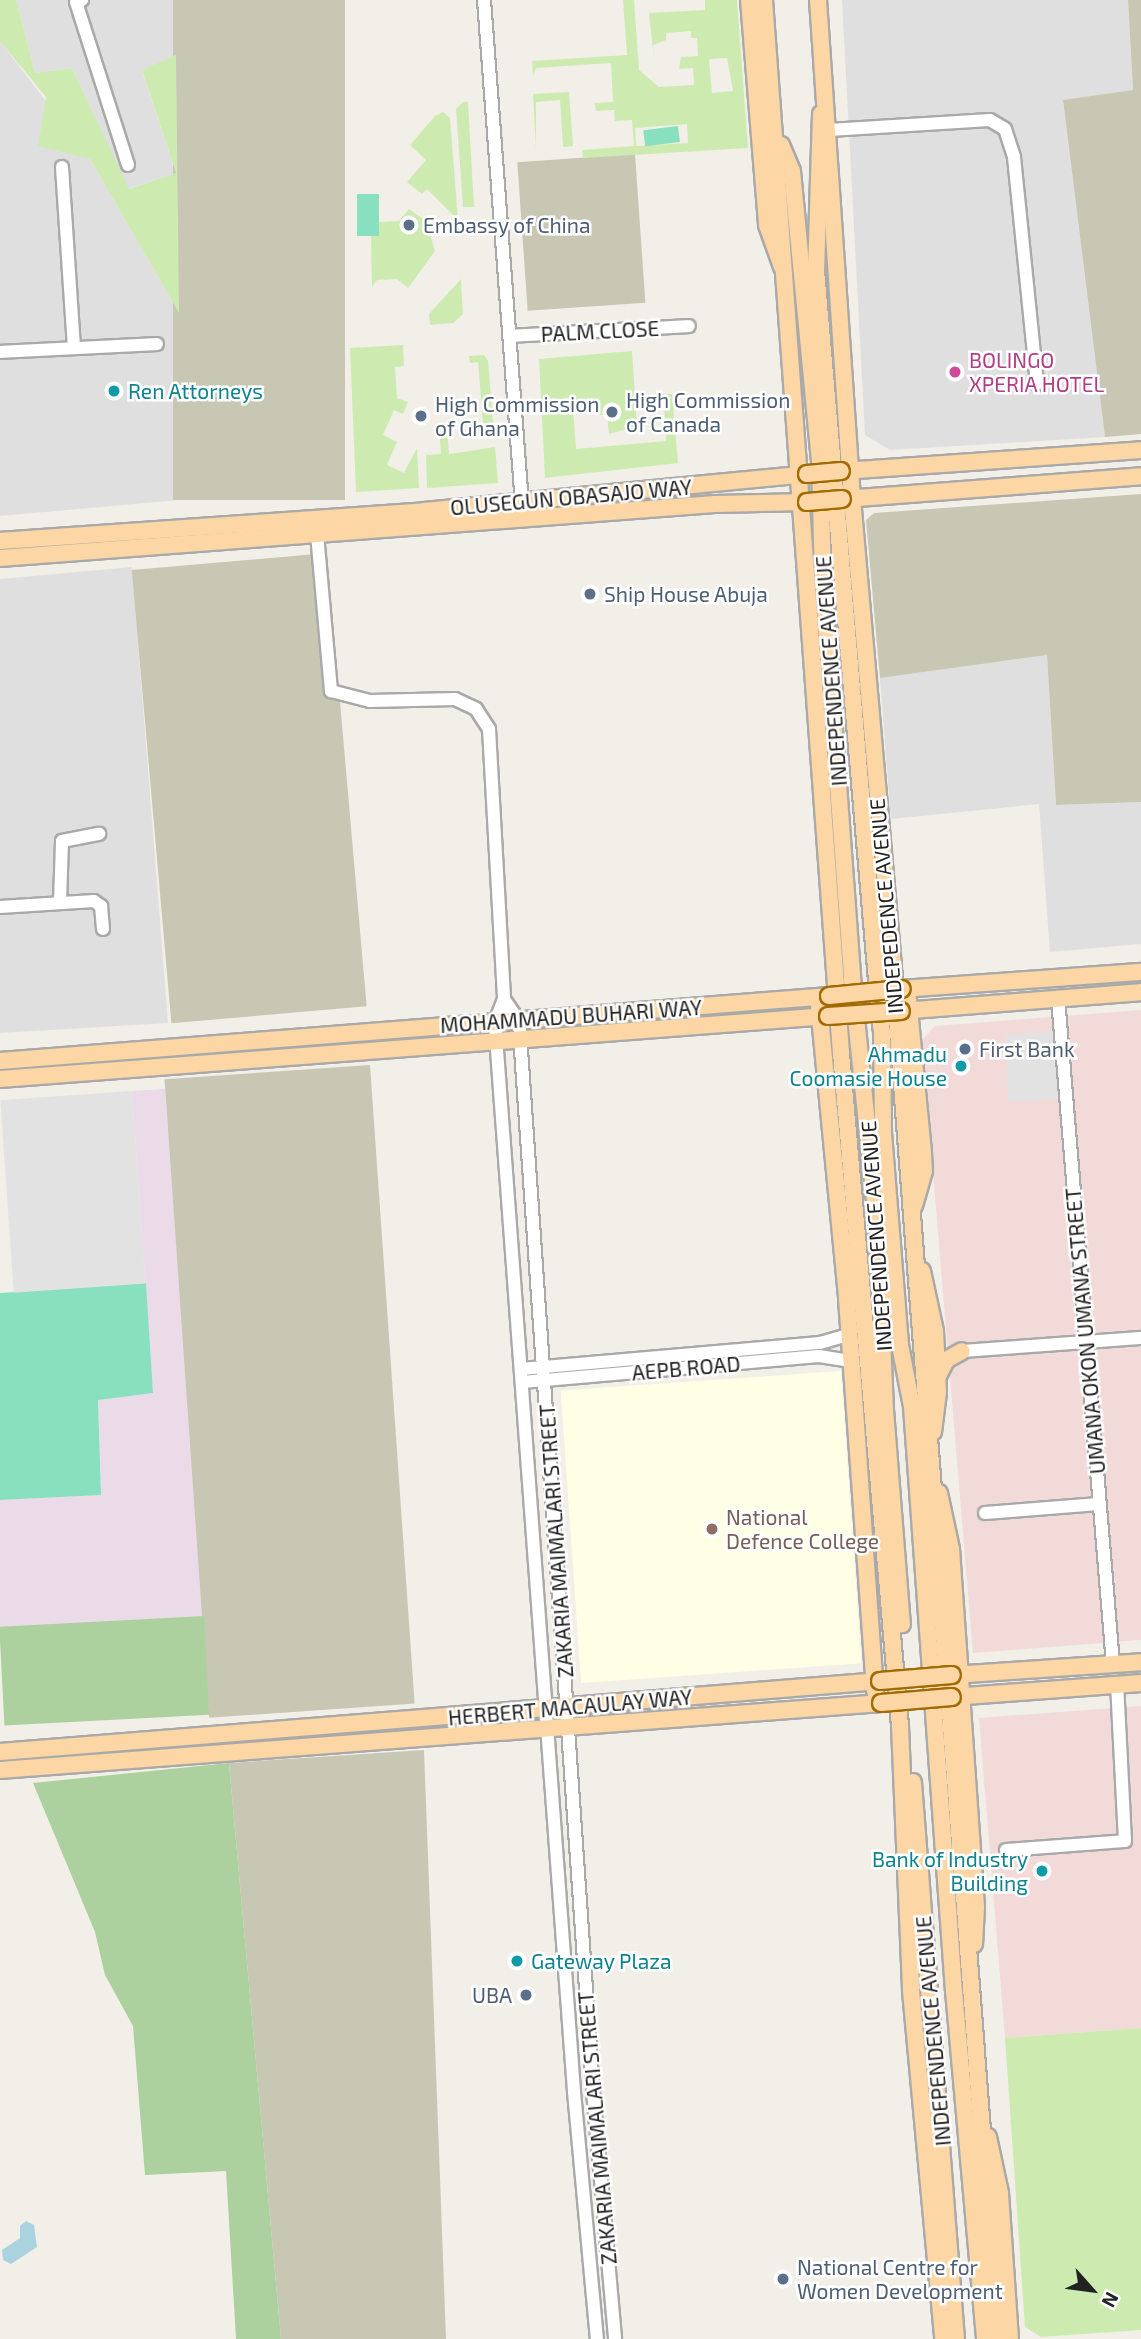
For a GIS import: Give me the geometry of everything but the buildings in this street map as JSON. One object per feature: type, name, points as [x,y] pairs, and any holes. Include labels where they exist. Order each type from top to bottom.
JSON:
[{"type":"main road","points":[[749,0],[767,225],[787,279]]},
{"type":"main road","name":"INDEPENDENCE AVENUE","points":[[764,0],[804,474],[848,1130],[900,1726],[911,1991],[924,2157],[943,2339]]},
{"type":"main road","name":"INDEPENDENCE AVENUE","points":[[818,0],[829,130],[847,498],[874,779]]},
{"type":"main road","name":"INDEPENDENCE AVENUE","points":[[824,94],[817,139],[816,270],[831,447],[890,1032],[905,1124],[981,2121],[985,2339]]},
{"type":"main road","name":"INDEPENDENCE AVENUE","points":[[776,136],[792,172],[819,446],[823,580],[862,1072],[877,1219],[886,1410],[956,2339]]},
{"type":"main road","name":"OLUSEGUN OBASAJO WAY","points":[[522,510],[713,483],[804,474],[1141,450]]},
{"type":"main road","name":"OLUSEGUN OBASAJO WAY","points":[[0,541],[386,521],[522,510],[805,502],[1141,476]]},
{"type":"main road","points":[[713,483],[715,504]]},
{"type":"main road","name":"OLUSEGUN OBASAJO WAY","points":[[0,558],[317,534],[386,521]]},
{"type":"main road","name":"INDEPEDENCE AVENUE","points":[[874,779],[890,1032]]},
{"type":"main road","name":"MOHAMMADU BUHARI WAY","points":[[0,1061],[1141,972]]},
{"type":"main road","points":[[905,989],[905,1010],[924,1171],[912,1211]]},
{"type":"main road","name":"MOHAMMADU BUHARI WAY","points":[[0,1079],[520,1042],[1141,992]]},
{"type":"main road","points":[[823,996],[879,1703]]},
{"type":"main road","name":"INDEPENDENCE AVENUE","points":[[890,1032],[883,1133],[900,1345],[913,1420],[954,1991],[983,2165],[998,2339]]},
{"type":"main road","points":[[848,1130],[862,1072]]},
{"type":"main road","points":[[914,1246],[935,1331],[937,1419],[928,1448]]},
{"type":"main road","points":[[935,1331],[944,1344],[962,1351]]},
{"type":"main road","points":[[938,1376],[946,1360],[962,1351]]},
{"type":"main road","points":[[930,1467],[947,1520],[956,1697],[976,1907],[970,1988]]},
{"type":"main road","name":"HERBERT MACAULAY WAY","points":[[0,1752],[547,1711],[877,1681],[1141,1662]]},
{"type":"main road","name":"HERBERT MACAULAY WAY","points":[[0,1770],[1141,1683]]},
{"type":"main road","points":[[983,2165],[1010,2339]]},
{"type":"street","points":[[82,0],[76,2],[128,165]]},
{"type":"street","points":[[484,0],[522,510]]},
{"type":"street","points":[[829,130],[989,120],[1005,129],[1014,157],[1037,384]]},
{"type":"street","points":[[62,167],[74,348]]},
{"type":"street","name":"PALM CLOSE","points":[[510,336],[689,326]]},
{"type":"street","points":[[0,352],[157,344]]},
{"type":"street","name":"ZAKARIA MAIMALARI STREET","points":[[317,534],[331,691],[370,701],[455,698],[476,709],[489,729],[504,999],[495,1023],[574,2092],[597,2339]]},
{"type":"street","points":[[60,902],[62,841],[99,834]]},
{"type":"street","points":[[0,907],[60,902],[99,903],[103,929]]},
{"type":"street","name":"UMANA OKON UMANA STREET","points":[[1058,998],[1113,1664]]},
{"type":"street","points":[[504,999],[519,1021]]},
{"type":"street","name":"ZAKARIA MAIMALARI STREET","points":[[519,1021],[593,2091],[615,2339]]},
{"type":"street","name":"AEPB ROAD","points":[[522,1376],[544,1367],[820,1343],[848,1335]]},
{"type":"street","points":[[962,1351],[1141,1338]]},
{"type":"street","name":"AEPB ROAD","points":[[522,1376],[545,1380],[818,1356],[850,1361]]},
{"type":"street","points":[[985,1513],[1099,1504]]},
{"type":"street","points":[[1006,1850],[1125,1841],[1117,1685]]},
{"type":"street","points":[[572,2062],[591,2060]]},
{"type":"shaded area","points":[[16,0],[173,0],[176,55],[142,71],[176,173],[128,189],[72,68],[35,73]]},
{"type":"shaded area","points":[[173,0],[345,0],[345,500],[173,500]]},
{"type":"shaded area","points":[[842,0],[1128,0],[1133,90],[1063,101],[1105,437],[890,450],[865,435]]},
{"type":"shaded area","points":[[1128,0],[1141,0],[1141,434],[1105,437],[1063,100],[1133,90]]},
{"type":"shaded area","points":[[0,41],[90,159],[179,313],[179,500],[0,516]]},
{"type":"shaded area","points":[[635,154],[645,303],[528,311],[517,162]]},
{"type":"shaded area","points":[[1141,494],[1141,802],[1056,805],[1047,655],[880,678],[866,520],[874,513]]},
{"type":"shaded area","points":[[327,553],[367,1006],[171,1023],[132,570]]},
{"type":"shaded area","points":[[132,567],[168,1023],[0,1033],[0,579]]},
{"type":"shaded area","points":[[1047,655],[1056,805],[1141,802],[1141,944],[1050,952],[1039,804],[891,819],[880,678]]},
{"type":"shaded area","points":[[1141,1010],[1141,1640],[973,1653],[922,1040],[935,1026]]},
{"type":"shaded area","points":[[1055,1032],[1059,1099],[1009,1102],[1005,1035]]},
{"type":"shaded area","points":[[370,1065],[415,1703],[209,1718],[165,1079]]},
{"type":"shaded area","points":[[165,1089],[204,1616],[0,1632],[0,1500],[101,1495],[98,1399],[153,1393],[132,1091]]},
{"type":"shaded area","points":[[132,1091],[145,1284],[14,1293],[0,1100]]},
{"type":"shaded area","name":"National Defence College","points":[[841,1371],[861,1663],[581,1683],[561,1391]]},
{"type":"shaded area","points":[[1141,1706],[1141,2028],[1005,2038],[979,1718]]},
{"type":"shaded area","points":[[424,1750],[446,2339],[281,2339],[229,1763]]},
{"type":"green space","points":[[0,0],[16,0],[35,73],[72,68],[129,189],[176,173],[142,70],[176,55],[179,313],[90,159],[38,146],[46,97],[0,41]]},
{"type":"green space","points":[[623,0],[634,0],[639,70],[659,87],[694,85],[693,68],[679,69],[681,57],[698,56],[697,38],[691,38],[691,31],[666,33],[666,40],[653,45],[654,59],[649,13],[705,10],[705,0],[737,0],[748,148],[583,158],[582,150],[634,146],[632,120],[615,121],[614,110],[596,111],[595,103],[613,102],[611,63],[536,68],[533,77],[532,61],[627,55]],"holes":[[[727,58],[733,91],[712,93],[709,59]],[[687,124],[688,143],[636,146],[635,128]]]},
{"type":"green space","points":[[569,92],[573,146],[563,147],[560,100],[536,102],[536,149],[533,94]]},
{"type":"green space","points":[[463,102],[468,102],[474,207],[463,207],[456,109]]},
{"type":"green space","points":[[443,112],[450,118],[458,220],[427,189],[422,194],[407,182],[426,160],[410,145],[435,116]]},
{"type":"green space","points":[[678,126],[680,142],[645,146],[643,130]]},
{"type":"green space","points":[[357,194],[379,194],[379,236],[357,236]]},
{"type":"green space","points":[[409,209],[436,228],[430,235],[435,251],[408,288],[397,279],[377,280],[372,287],[371,236],[379,236],[379,222],[399,221]]},
{"type":"green space","points":[[461,279],[463,314],[453,323],[430,325],[429,314]]},
{"type":"green space","points":[[403,345],[404,366],[395,367],[397,398],[408,402],[403,414],[394,410],[383,435],[397,442],[387,465],[404,473],[417,448],[419,488],[356,492],[350,348]]},
{"type":"green space","points":[[632,351],[637,426],[609,434],[607,415],[599,415],[598,407],[573,409],[576,449],[666,441],[664,403],[654,403],[653,395],[672,394],[678,463],[545,478],[539,359]]},
{"type":"green space","points":[[484,355],[488,361],[494,433],[485,435],[474,433],[474,424],[483,423],[478,362],[470,363],[469,356]]},
{"type":"green space","points":[[439,427],[447,427],[449,454],[495,447],[498,483],[427,488],[426,455],[441,454]]},
{"type":"green space","points":[[146,1283],[153,1393],[98,1400],[101,1495],[0,1500],[0,1293]]},
{"type":"green space","points":[[204,1616],[209,1715],[4,1726],[0,1627]]},
{"type":"green space","points":[[229,1763],[281,2339],[236,2339],[226,2171],[145,2175],[133,2026],[105,1975],[95,1932],[33,1783]]},
{"type":"green space","points":[[1141,2028],[1141,2330],[1041,2337],[1025,2327],[1005,2038]]},
{"type":"water","points":[[26,2221],[34,2225],[37,2247],[11,2264],[3,2260],[2,2250],[20,2238],[20,2226]]},
{"type":"place","name":"Embassy of China","points":[[409,225]]},
{"type":"place","name":"BOLINGO XPERIA HOTEL","points":[[955,372]]},
{"type":"place","name":"Ren Attorneys","points":[[114,391]]},
{"type":"place","name":"High Commission of Canada","points":[[612,412]]},
{"type":"place","name":"High Commission of Ghana","points":[[421,416]]},
{"type":"place","name":"Ship House Abuja","points":[[590,594]]},
{"type":"place","name":"First Bank","points":[[965,1049]]},
{"type":"place","name":"Ahmadu Coomasie House","points":[[961,1066]]},
{"type":"place","name":"National Defence College","points":[[712,1529]]},
{"type":"place","name":"Bank of Industry Building","points":[[1042,1871]]},
{"type":"place","name":"Gateway Plaza","points":[[517,1961]]},
{"type":"place","name":"UBA","points":[[526,1995]]},
{"type":"place","name":"National Centre for Women Development","points":[[783,2279]]}]
